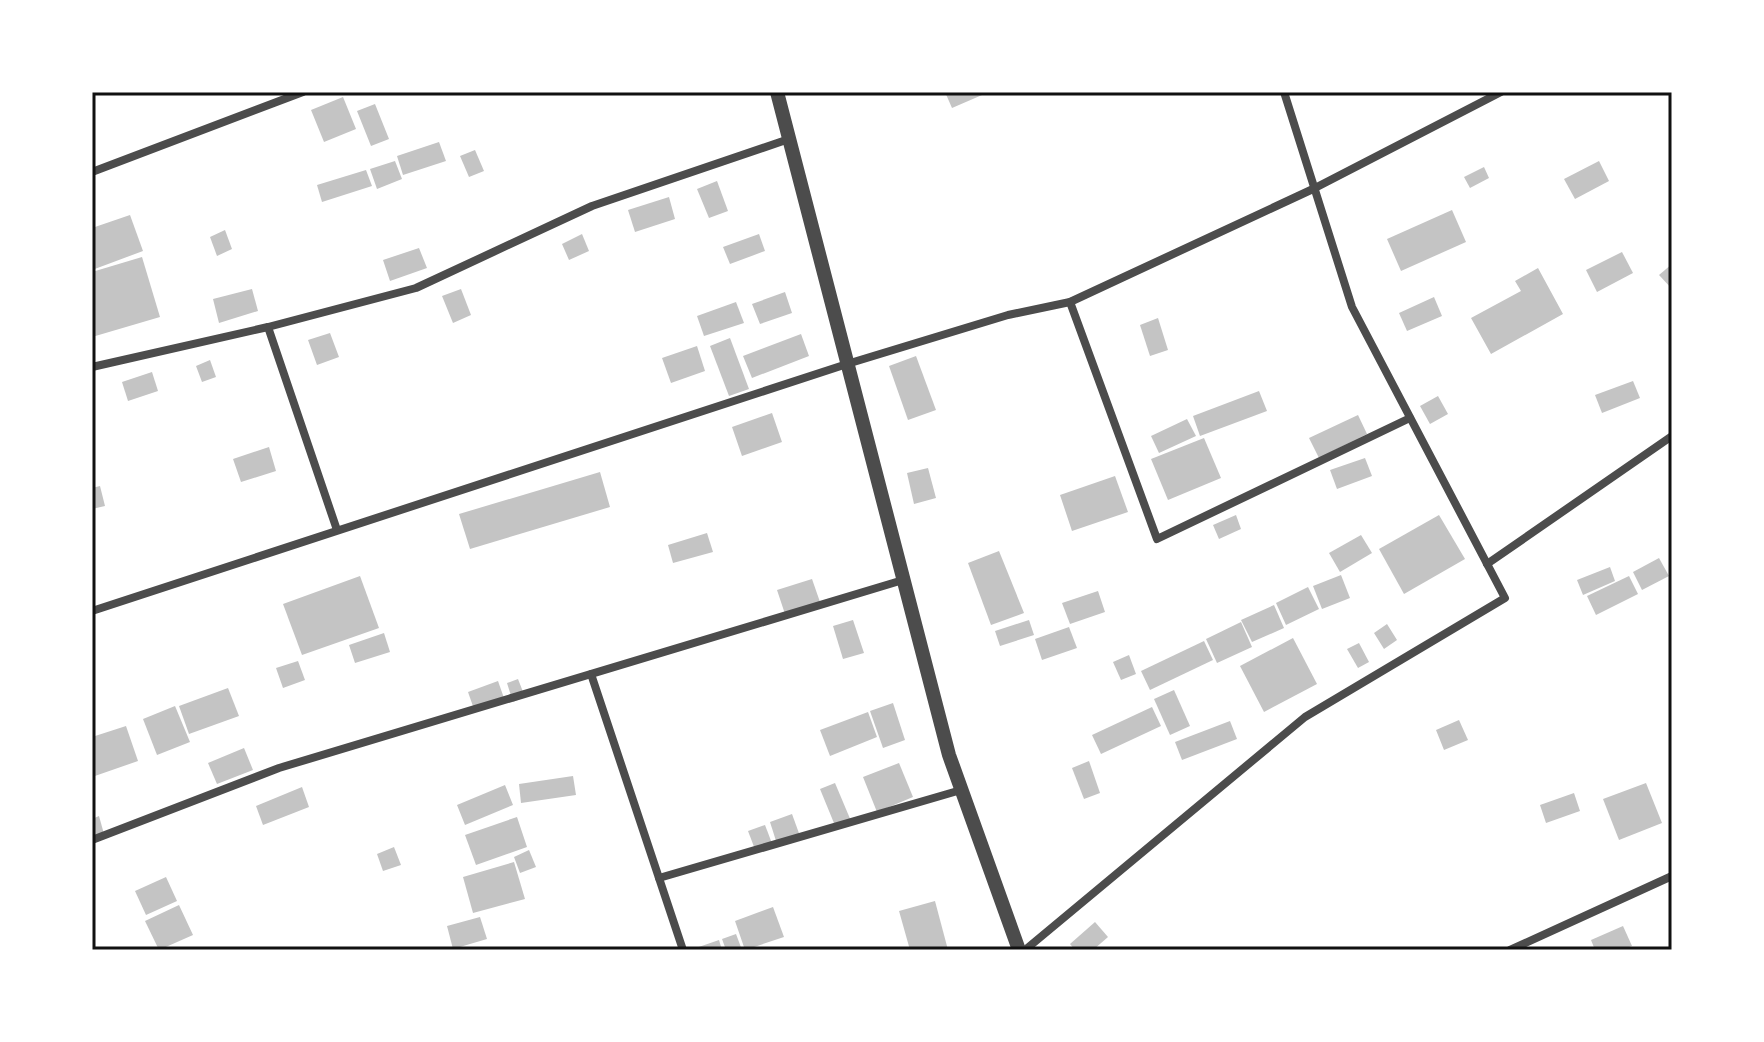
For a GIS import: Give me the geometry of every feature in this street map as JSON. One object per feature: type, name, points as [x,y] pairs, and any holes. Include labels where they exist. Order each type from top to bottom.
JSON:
[{"type":"street","points":[[92,172],[303,92]]},
{"type":"street","points":[[777,92],[949,755],[1022,950],[1305,717],[1505,598],[1352,307],[1284,92]]},
{"type":"street","points":[[92,611],[847,364],[1008,315],[1070,302],[1313,189],[1501,92]]},
{"type":"street","points":[[92,367],[268,327],[416,288],[592,206],[789,139]]},
{"type":"street","points":[[1070,302],[1157,539],[1410,418]]},
{"type":"street","points":[[268,327],[337,530]]},
{"type":"street","points":[[1487,564],[1672,436]]},
{"type":"street","points":[[92,840],[279,768],[903,580]]},
{"type":"street","points":[[591,674],[683,950]]},
{"type":"street","points":[[659,878],[961,790]]},
{"type":"street","points":[[1510,950],[1672,876]]},
{"type":"building","points":[[945,92],[989,92],[952,108]]},
{"type":"building","points":[[343,97],[356,129],[324,142],[311,110]]},
{"type":"building","points":[[375,104],[389,139],[371,146],[357,111]]},
{"type":"building","points":[[439,142],[446,161],[403,175],[397,156]]},
{"type":"building","points":[[475,150],[484,171],[469,177],[460,156]]},
{"type":"building","points":[[395,161],[402,179],[377,189],[370,169]]},
{"type":"building","points":[[1599,161],[1609,181],[1575,199],[1564,179]]},
{"type":"building","points":[[1484,167],[1489,178],[1470,188],[1464,177]]},
{"type":"building","points":[[366,170],[372,186],[322,202],[317,185]]},
{"type":"building","points":[[717,181],[728,211],[709,218],[697,189]]},
{"type":"building","points":[[669,197],[675,219],[635,232],[628,210]]},
{"type":"building","points":[[1452,210],[1466,242],[1401,271],[1387,239]]},
{"type":"building","points":[[130,215],[143,251],[92,270],[92,228]]},
{"type":"building","points":[[225,230],[232,249],[217,256],[210,237]]},
{"type":"building","points":[[582,234],[589,251],[569,260],[562,244]]},
{"type":"building","points":[[759,234],[765,251],[730,264],[723,247]]},
{"type":"building","points":[[419,248],[427,268],[390,281],[383,260]]},
{"type":"building","points":[[1622,252],[1633,273],[1597,292],[1586,270]]},
{"type":"building","points":[[142,257],[160,317],[92,337],[92,272]]},
{"type":"building","points":[[1672,264],[1672,289],[1659,275]]},
{"type":"building","points":[[1538,268],[1563,314],[1491,354],[1471,318],[1521,291],[1515,281]]},
{"type":"building","points":[[252,289],[258,311],[219,323],[213,299]]},
{"type":"building","points":[[461,289],[471,315],[453,323],[442,296]]},
{"type":"building","points":[[785,292],[792,313],[760,324],[752,304]]},
{"type":"building","points":[[1434,297],[1442,316],[1407,331],[1399,313]]},
{"type":"building","points":[[736,302],[744,323],[704,336],[697,316]]},
{"type":"building","points":[[1158,318],[1168,350],[1150,356],[1140,325]]},
{"type":"building","points":[[330,333],[339,357],[317,365],[308,340]]},
{"type":"building","points":[[801,334],[809,356],[752,378],[743,356]]},
{"type":"building","points":[[730,338],[749,389],[729,396],[710,346]]},
{"type":"building","points":[[697,346],[705,371],[671,383],[662,358]]},
{"type":"building","points":[[916,356],[936,410],[908,420],[889,366]]},
{"type":"building","points":[[210,360],[216,377],[202,382],[196,366]]},
{"type":"building","points":[[152,372],[158,391],[128,401],[122,382]]},
{"type":"building","points":[[1633,381],[1640,398],[1602,413],[1595,395]]},
{"type":"building","points":[[1259,391],[1267,411],[1200,436],[1193,416]]},
{"type":"building","points":[[1438,396],[1448,414],[1430,424],[1420,406]]},
{"type":"building","points":[[772,413],[782,442],[742,456],[732,427]]},
{"type":"building","points":[[1358,415],[1367,434],[1319,458],[1309,438]]},
{"type":"building","points":[[1187,419],[1196,436],[1159,453],[1151,436]]},
{"type":"building","points":[[1204,438],[1221,478],[1168,500],[1151,459]]},
{"type":"building","points":[[269,447],[276,471],[241,482],[233,459]]},
{"type":"building","points":[[1365,458],[1372,476],[1337,489],[1330,470]]},
{"type":"building","points":[[928,468],[936,498],[914,504],[907,473]]},
{"type":"building","points":[[600,472],[610,507],[470,549],[459,514]]},
{"type":"building","points":[[1115,476],[1128,512],[1072,531],[1060,495]]},
{"type":"building","points":[[100,486],[105,506],[92,509],[92,488]]},
{"type":"building","points":[[1236,515],[1241,529],[1219,539],[1213,525]]},
{"type":"building","points":[[1439,515],[1465,559],[1404,594],[1379,549]]},
{"type":"building","points":[[707,533],[713,552],[673,563],[668,545]]},
{"type":"building","points":[[1361,535],[1372,553],[1340,572],[1329,553]]},
{"type":"building","points":[[999,551],[1024,613],[991,625],[968,563]]},
{"type":"building","points":[[1659,558],[1669,576],[1642,590],[1633,572]]},
{"type":"building","points":[[1610,567],[1615,581],[1583,595],[1577,580]]},
{"type":"building","points":[[1341,575],[1350,598],[1322,609],[1313,586]]},
{"type":"building","points":[[360,576],[379,628],[302,655],[283,604]]},
{"type":"building","points":[[1629,576],[1638,594],[1596,615],[1587,596]]},
{"type":"building","points":[[812,579],[820,602],[785,614],[777,590]]},
{"type":"building","points":[[1308,587],[1319,609],[1286,625],[1276,603]]},
{"type":"building","points":[[1098,591],[1105,612],[1070,624],[1062,603]]},
{"type":"building","points":[[1274,605],[1284,628],[1252,642],[1241,620]]},
{"type":"building","points":[[853,620],[864,653],[843,659],[833,626]]},
{"type":"building","points":[[1029,620],[1034,635],[1000,646],[995,631]]},
{"type":"building","points":[[1241,622],[1252,647],[1217,663],[1206,639]]},
{"type":"building","points":[[1387,624],[1397,640],[1384,649],[1374,633]]},
{"type":"building","points":[[1069,627],[1077,648],[1042,660],[1035,639]]},
{"type":"building","points":[[384,633],[390,652],[355,663],[349,645]]},
{"type":"building","points":[[1293,638],[1317,684],[1264,712],[1240,666]]},
{"type":"building","points":[[1204,641],[1213,660],[1150,690],[1141,671]]},
{"type":"building","points":[[1359,643],[1369,662],[1358,668],[1347,649]]},
{"type":"building","points":[[1129,655],[1136,674],[1121,680],[1113,662]]},
{"type":"building","points":[[298,661],[305,680],[283,688],[276,668]]},
{"type":"building","points":[[518,679],[525,697],[513,702],[507,683]]},
{"type":"building","points":[[498,681],[505,701],[475,712],[468,692]]},
{"type":"building","points":[[228,688],[239,716],[189,734],[179,706]]},
{"type":"building","points":[[1174,690],[1190,726],[1170,735],[1154,699]]},
{"type":"building","points":[[893,703],[905,740],[883,748],[870,711]]},
{"type":"building","points":[[175,706],[190,742],[157,755],[143,719]]},
{"type":"building","points":[[1152,707],[1161,726],[1101,754],[1092,735]]},
{"type":"building","points":[[868,712],[877,737],[830,756],[820,730]]},
{"type":"building","points":[[1459,720],[1468,740],[1444,750],[1436,730]]},
{"type":"building","points":[[1230,721],[1237,739],[1182,760],[1175,742]]},
{"type":"building","points":[[126,726],[138,761],[92,777],[92,737]]},
{"type":"building","points":[[244,748],[253,770],[217,784],[208,763]]},
{"type":"building","points":[[1089,761],[1100,793],[1084,799],[1072,768]]},
{"type":"building","points":[[899,763],[913,797],[877,812],[863,777]]},
{"type":"building","points":[[573,776],[576,795],[521,803],[519,784]]},
{"type":"building","points":[[835,783],[851,821],[836,828],[820,789]]},
{"type":"building","points":[[1646,783],[1662,823],[1619,840],[1603,799]]},
{"type":"building","points":[[505,785],[513,805],[465,825],[457,805]]},
{"type":"building","points":[[302,787],[309,807],[263,825],[256,806]]},
{"type":"building","points":[[1574,793],[1580,811],[1546,823],[1540,805]]},
{"type":"building","points":[[792,814],[800,836],[777,844],[770,822]]},
{"type":"building","points":[[99,816],[104,834],[92,838],[92,819]]},
{"type":"building","points":[[517,817],[527,847],[476,865],[465,835]]},
{"type":"building","points":[[765,825],[773,846],[756,852],[748,831]]},
{"type":"building","points":[[394,847],[401,865],[383,871],[377,854]]},
{"type":"building","points":[[529,850],[536,867],[520,873],[514,857]]},
{"type":"building","points":[[514,862],[525,899],[473,913],[463,877]]},
{"type":"building","points":[[166,877],[177,901],[146,915],[135,891]]},
{"type":"building","points":[[935,901],[948,950],[910,950],[899,911]]},
{"type":"building","points":[[179,905],[193,935],[159,950],[145,921]]},
{"type":"building","points":[[773,907],[784,937],[745,950],[735,921]]},
{"type":"building","points":[[480,917],[487,939],[453,949],[447,926]]},
{"type":"building","points":[[1095,922],[1108,937],[1093,950],[1075,950],[1070,944]]},
{"type":"building","points":[[1623,926],[1632,946],[1621,950],[1595,950],[1591,940]]},
{"type":"building","points":[[736,934],[742,950],[726,950],[722,939]]},
{"type":"building","points":[[719,940],[722,950],[690,950]]}]
